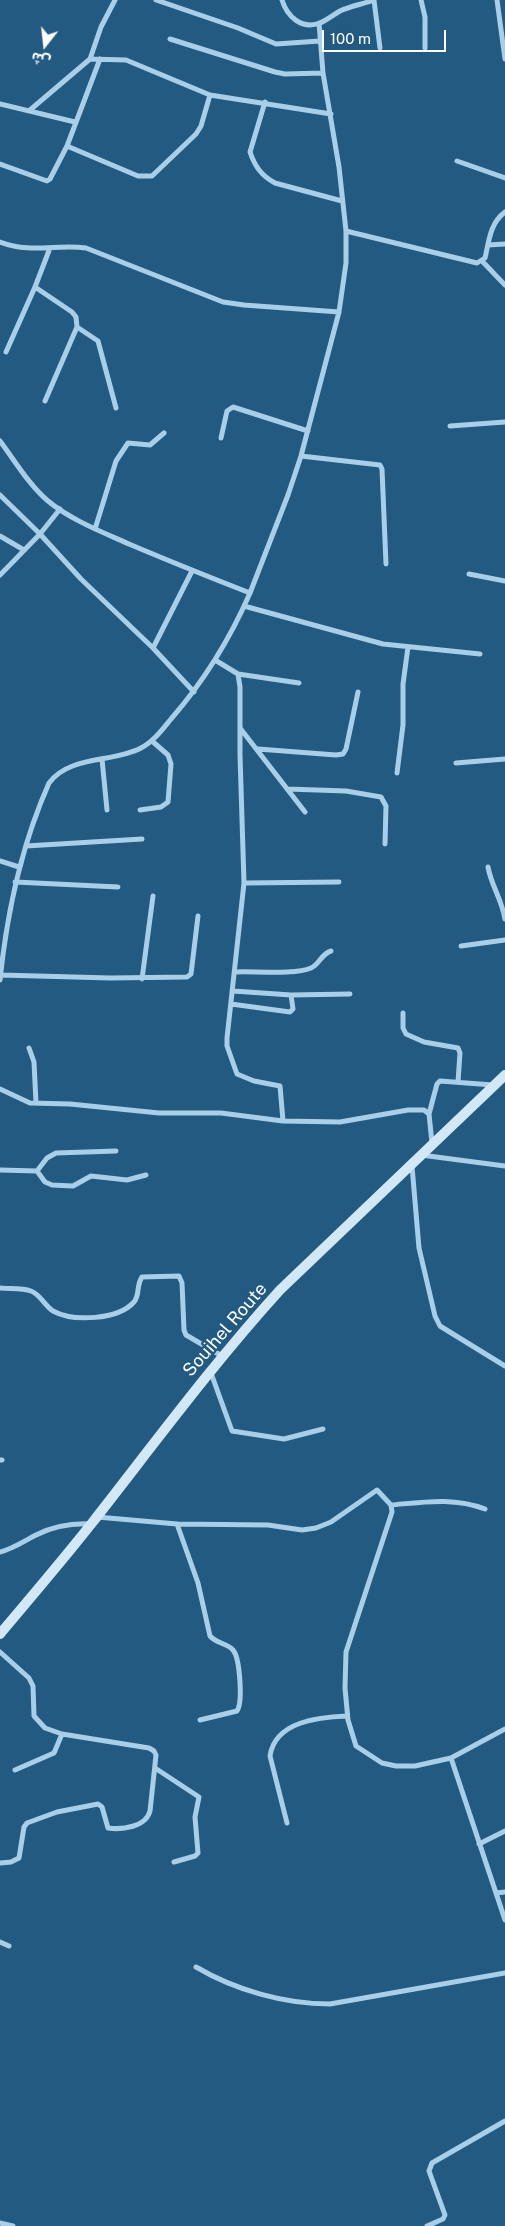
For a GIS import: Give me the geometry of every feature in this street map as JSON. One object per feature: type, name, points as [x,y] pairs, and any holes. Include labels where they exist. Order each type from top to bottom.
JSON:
[{"type":"main road","name":"Souihel Route","points":[[0,1634],[94,1520],[210,1370],[280,1290],[505,1074]]},
{"type":"street","points":[[30,110],[90,59],[101,27],[115,0]]},
{"type":"street","points":[[156,0],[238,28],[276,44],[320,41]]},
{"type":"street","points":[[282,0],[285,11],[300,23],[319,23],[341,11],[374,0],[380,48]]},
{"type":"street","points":[[420,0],[425,17],[424,48]]},
{"type":"street","points":[[496,0],[505,59]]},
{"type":"street","points":[[0,980],[9,914],[19,867],[44,794],[54,777],[71,767],[135,751],[152,741],[194,692],[215,660],[244,606],[288,495],[308,430],[339,312],[346,263],[346,231],[331,114],[323,73],[319,23]]},
{"type":"street","points":[[170,39],[275,72],[285,74],[323,73]]},
{"type":"street","points":[[90,59],[126,60],[210,95],[229,99],[265,102],[331,114]]},
{"type":"street","points":[[0,164],[47,181],[50,179],[67,146],[100,59]]},
{"type":"street","points":[[67,146],[138,176],[152,176],[196,134],[201,126],[210,95]]},
{"type":"street","points":[[265,102],[250,152],[258,170],[275,183],[342,201]]},
{"type":"street","points":[[0,104],[75,122]]},
{"type":"street","points":[[457,160],[505,178]]},
{"type":"street","points":[[482,261],[493,226],[505,212]]},
{"type":"street","points":[[346,231],[478,263],[482,261]]},
{"type":"street","points":[[0,242],[21,249],[86,248],[223,302],[339,312]]},
{"type":"street","points":[[488,245],[505,244]]},
{"type":"street","points":[[6,352],[50,248]]},
{"type":"street","points":[[482,261],[505,285]]},
{"type":"street","points":[[35,287],[72,312],[76,317],[77,327],[45,401]]},
{"type":"street","points":[[77,327],[98,341],[116,408]]},
{"type":"street","points":[[221,438],[227,411],[233,407],[308,430]]},
{"type":"street","points":[[450,426],[505,422]]},
{"type":"street","points":[[95,529],[116,461],[128,443],[150,445],[164,433]]},
{"type":"street","points":[[0,441],[48,501],[60,509],[95,529],[192,571],[250,592]]},
{"type":"street","points":[[300,456],[380,465],[382,469],[386,564]]},
{"type":"street","points":[[0,494],[40,534],[81,580],[154,648],[194,692]]},
{"type":"street","points":[[0,575],[40,534],[60,509]]},
{"type":"street","points":[[0,536],[24,550]]},
{"type":"street","points":[[154,648],[192,571]]},
{"type":"street","points":[[469,574],[505,581]]},
{"type":"street","points":[[244,606],[367,640],[408,647],[480,654]]},
{"type":"street","points":[[397,773],[403,725],[403,684],[408,647]]},
{"type":"street","points":[[215,660],[238,674],[299,683]]},
{"type":"street","points":[[238,674],[240,688],[244,883],[227,1046],[237,1074],[254,1081],[280,1086],[283,1121]]},
{"type":"street","points":[[258,750],[343,754],[346,749],[358,692]]},
{"type":"street","points":[[240,727],[305,812]]},
{"type":"street","points":[[140,810],[161,807],[168,802],[171,764],[168,755],[152,741]]},
{"type":"street","points":[[102,759],[107,810]]},
{"type":"street","points":[[456,763],[505,760]]},
{"type":"street","points":[[287,789],[352,792],[381,797],[386,806],[385,844]]},
{"type":"street","points":[[26,846],[142,838]]},
{"type":"street","points":[[0,861],[19,867]]},
{"type":"street","points":[[488,867],[505,919]]},
{"type":"street","points":[[16,882],[118,887]]},
{"type":"street","points":[[244,883],[339,882]]},
{"type":"street","points":[[142,979],[153,896]]},
{"type":"street","points":[[1,975],[142,979],[189,976],[198,916]]},
{"type":"street","points":[[461,946],[505,940]]},
{"type":"street","points":[[236,972],[303,970],[316,965],[325,952],[330,951]]},
{"type":"street","points":[[233,991],[291,995],[350,994]]},
{"type":"street","points":[[231,1004],[290,1012],[293,1009],[291,995]]},
{"type":"street","points":[[403,1013],[403,1028],[406,1034],[424,1042],[458,1048],[460,1053],[458,1082]]},
{"type":"street","points":[[28,1048],[34,1062],[36,1103]]},
{"type":"street","points":[[432,1143],[429,1114],[438,1082],[494,1085]]},
{"type":"street","points":[[0,1089],[22,1101],[142,1110],[160,1114],[221,1113],[283,1121],[340,1122],[408,1110],[424,1110],[429,1114]]},
{"type":"street","points":[[37,1171],[47,1158],[56,1153],[67,1151],[116,1151]]},
{"type":"street","points":[[420,1155],[505,1166]]},
{"type":"street","points":[[411,1163],[419,1248],[434,1316],[440,1326],[505,1366]]},
{"type":"street","points":[[0,1170],[37,1171]]},
{"type":"street","points":[[37,1171],[45,1182],[65,1186],[77,1185],[84,1178],[91,1176],[127,1180],[146,1175]]},
{"type":"street","points":[[0,1288],[33,1292],[51,1309],[70,1317],[106,1316],[120,1312],[132,1304],[138,1295],[138,1285],[142,1277],[179,1276],[182,1283],[184,1330],[186,1335],[222,1356]]},
{"type":"street","points":[[210,1370],[232,1431],[284,1439],[323,1429]]},
{"type":"street","points":[[0,1552],[17,1546],[49,1529],[94,1520],[178,1524],[268,1525],[302,1530],[316,1528],[331,1522],[377,1490],[390,1505],[392,1512],[346,1652],[345,1688],[348,1716],[356,1746],[382,1763],[396,1766],[415,1766],[451,1758],[505,1729]]},
{"type":"street","points":[[390,1505],[442,1500],[471,1504],[485,1509]]},
{"type":"street","points":[[178,1524],[198,1583],[210,1636],[214,1641],[231,1648],[236,1655],[240,1690],[240,1706],[237,1711],[200,1720]]},
{"type":"street","points":[[0,1652],[26,1674],[31,1682],[33,1709],[36,1720],[50,1731],[152,1750],[156,1755],[150,1811],[148,1819],[142,1824],[108,1828],[102,1807],[98,1804],[57,1812],[27,1823],[18,1858],[11,1862],[0,1863]]},
{"type":"street","points":[[287,1823],[270,1756],[272,1747],[288,1729],[304,1722],[327,1717],[348,1716]]},
{"type":"street","points":[[14,1770],[51,1755],[56,1750],[62,1734]]},
{"type":"street","points":[[451,1758],[505,1920]]},
{"type":"street","points":[[155,1768],[200,1797],[195,1818],[198,1853],[195,1856],[174,1862]]},
{"type":"street","points":[[479,1844],[505,1831]]},
{"type":"street","points":[[496,1893],[505,1892]]},
{"type":"street","points":[[0,1942],[9,1946]]},
{"type":"street","points":[[196,1967],[212,1977],[254,1992],[313,2004],[330,2004],[505,1972]]},
{"type":"street","points":[[427,2226],[443,2219],[445,2215],[429,2171],[432,2163],[505,2121]]},
{"type":"street","points":[[0,2223],[13,2226]]}]
